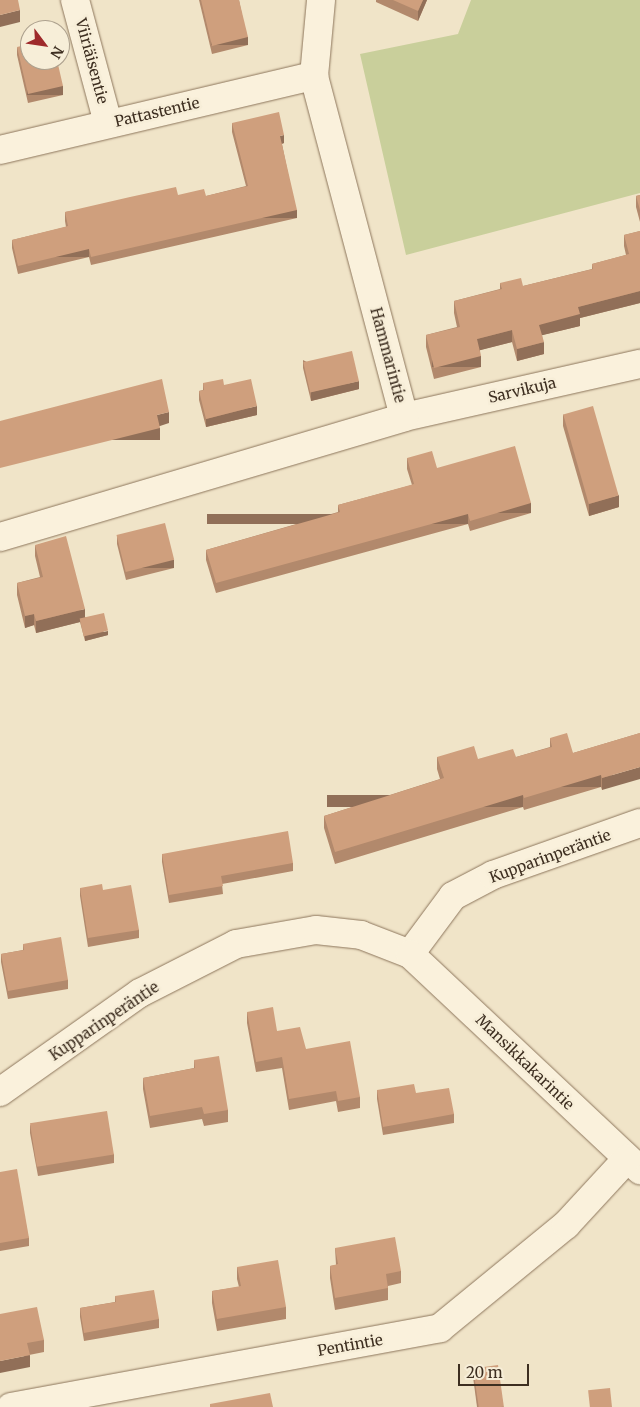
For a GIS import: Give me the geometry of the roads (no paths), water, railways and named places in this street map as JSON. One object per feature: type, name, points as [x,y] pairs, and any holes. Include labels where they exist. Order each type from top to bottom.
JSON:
[{"type":"street","name":"Viiriäisentie","points":[[75,0],[108,123]]},
{"type":"street","name":"Hammarintie","points":[[0,537],[404,417],[314,76],[321,0]]},
{"type":"street","name":"Pattastentie","points":[[0,150],[108,123],[314,76]]},
{"type":"street","name":"Sarvikuja","points":[[404,417],[640,364]]},
{"type":"street","name":"Kupparinperäntie","points":[[0,1092],[140,993],[236,944],[316,930],[361,935],[410,954],[453,896],[493,874],[640,823]]},
{"type":"street","name":"Mansikkakarintie","points":[[410,954],[634,1164]]},
{"type":"street","name":"Pentintie","points":[[11,1407],[440,1328],[566,1225],[634,1164]]}]
